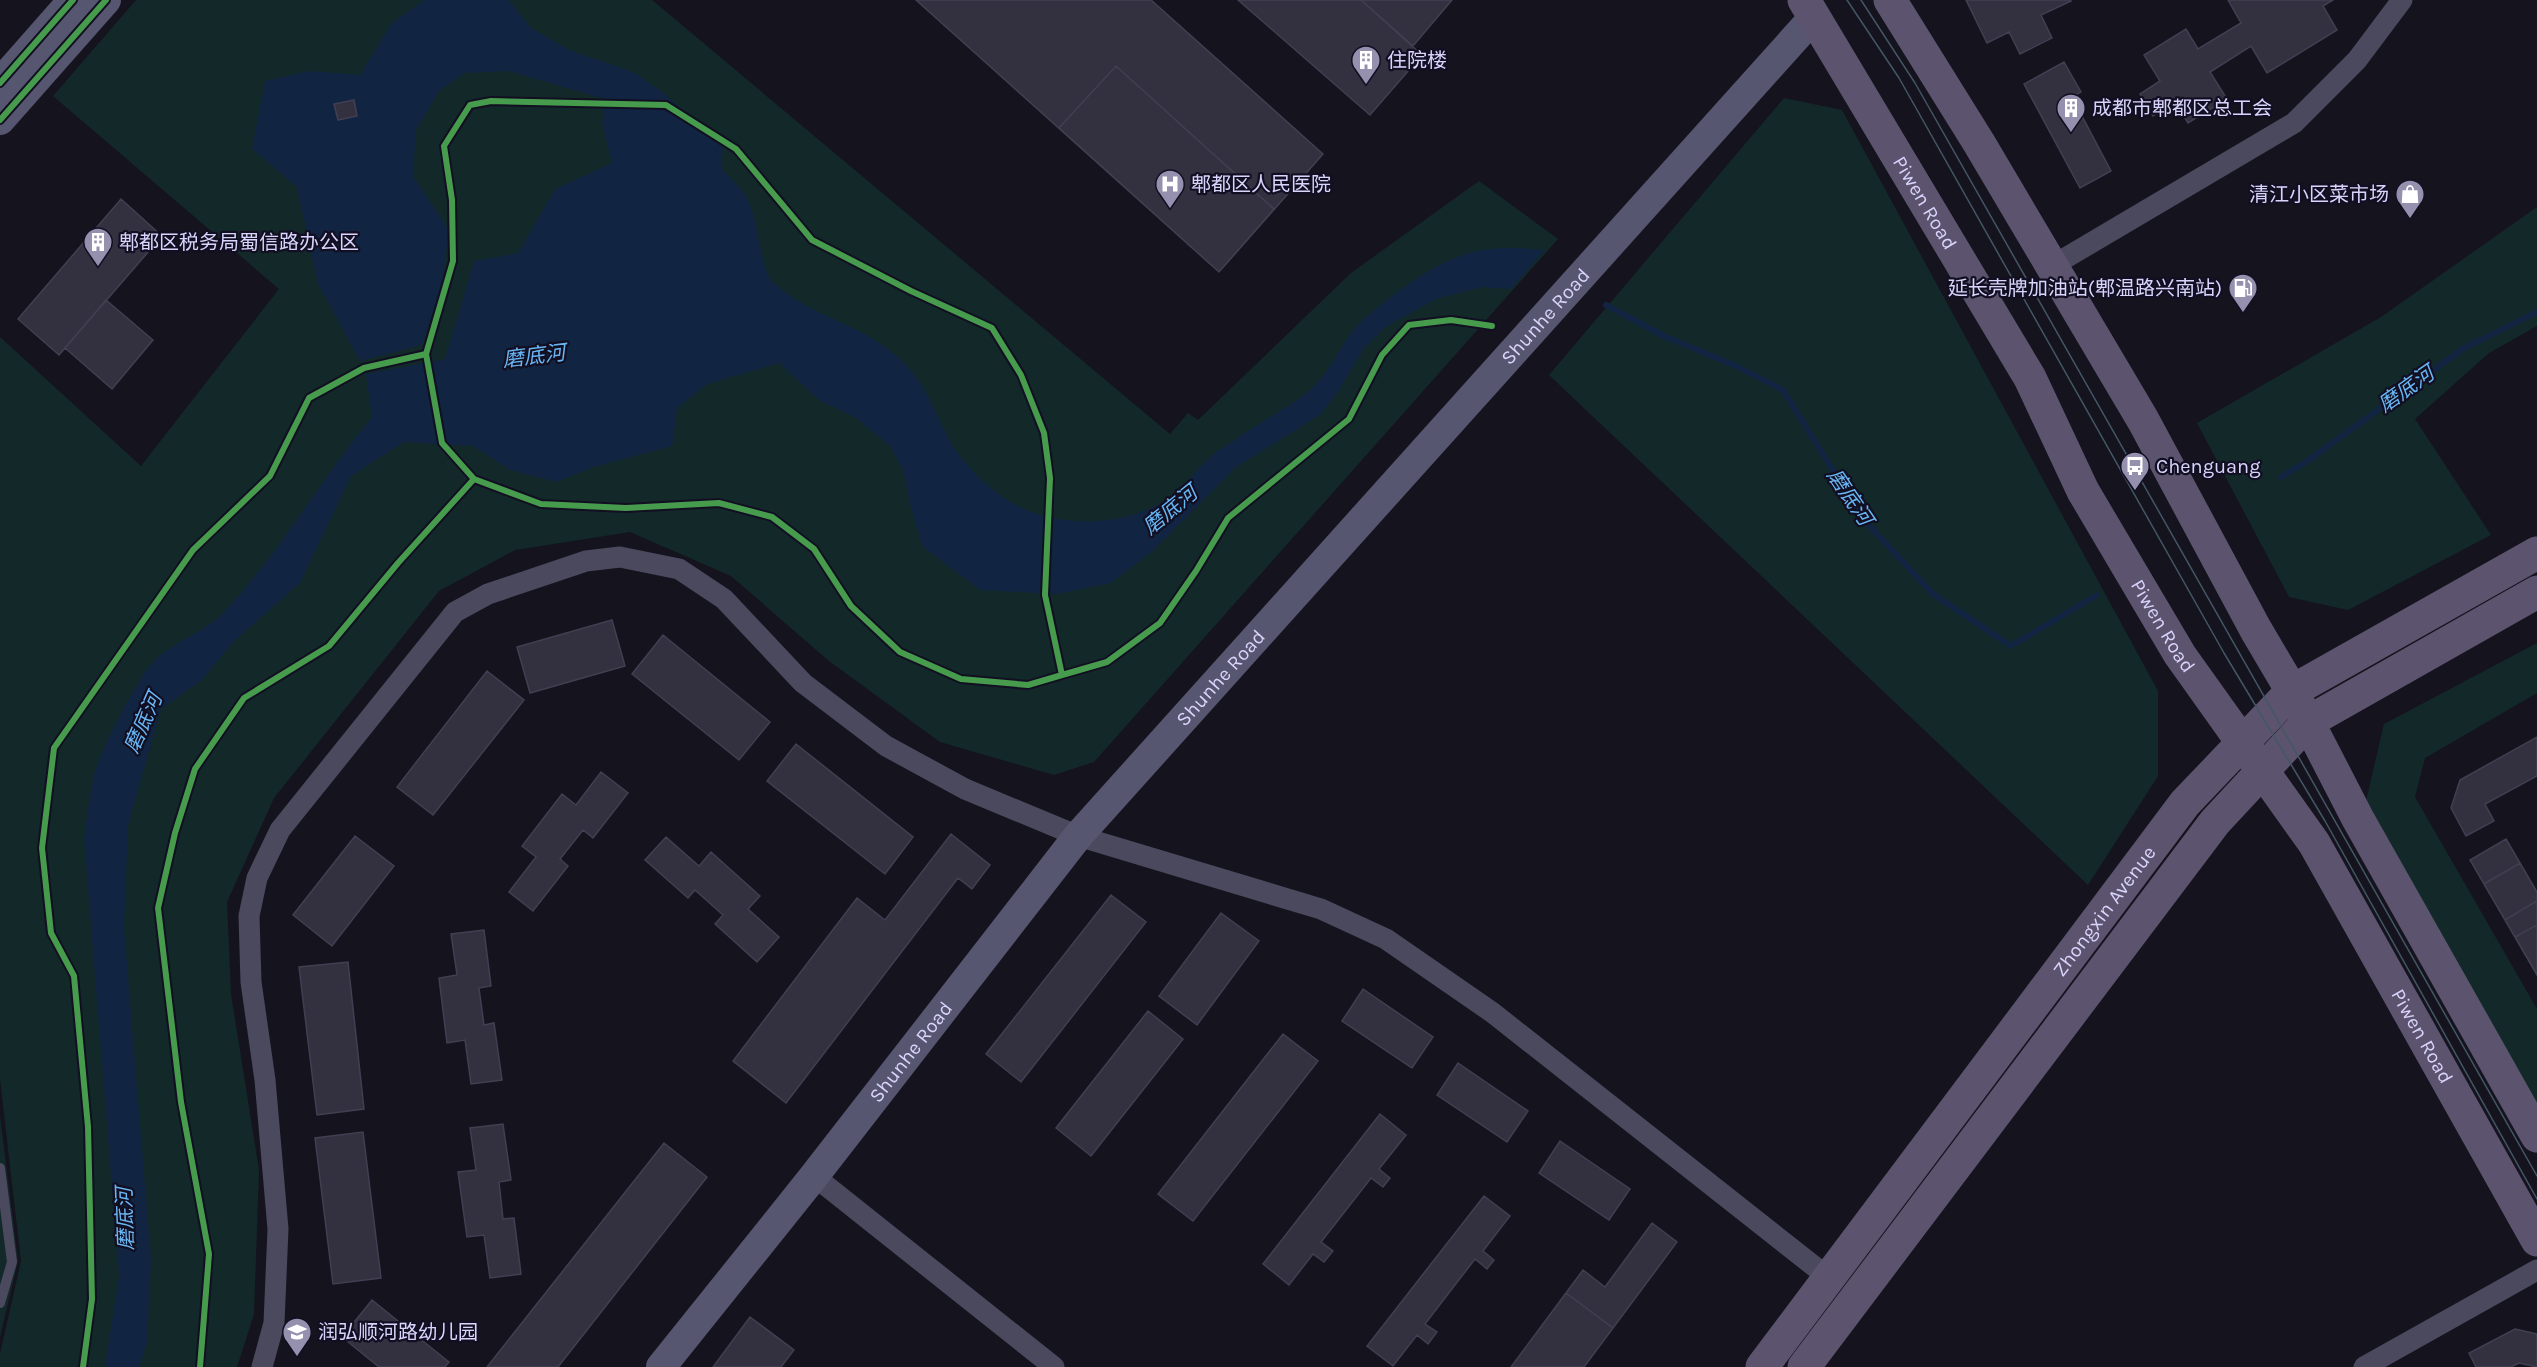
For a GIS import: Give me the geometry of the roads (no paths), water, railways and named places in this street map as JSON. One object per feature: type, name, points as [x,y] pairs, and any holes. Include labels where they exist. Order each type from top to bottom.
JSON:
[{"type":"main road","points":[[1890,0],[2144,420],[2256,630],[2292,691],[2358,819],[2537,1136]]},
{"type":"main road","name":"Piwen Road","points":[[1809,8],[2030,378],[2083,491],[2180,655],[2314,843],[2537,1240]]},
{"type":"main road","name":"Zhongxin Avenue","points":[[1762,1367],[2185,802],[2292,691],[2537,553]]},
{"type":"main road","name":"Zhongxin Avenue","points":[[1804,1367],[2215,822],[2308,722],[2537,592]]},
{"type":"street","points":[[0,83],[73,0]]},
{"type":"street","points":[[0,120],[106,0]]},
{"type":"street","points":[[2052,266],[2294,123],[2357,60],[2402,0]]},
{"type":"street","name":"Shunhe Road","points":[[661,1367],[814,1176],[1078,836],[1809,8]]},
{"type":"street","points":[[262,1367],[274,1323],[278,1229],[265,1080],[251,982],[249,916],[257,878],[280,830],[455,612],[488,594],[586,561],[620,556],[679,569],[724,599],[803,683],[886,747],[965,789],[1078,836],[1321,909],[1386,939],[1493,1013],[1829,1278]]},
{"type":"street","points":[[814,1176],[1054,1367]]},
{"type":"street","points":[[2364,1367],[2537,1270]]},
{"type":"lane","points":[[0,1168],[12,1262],[0,1303]]},
{"type":"water","points":[[424,0],[509,0],[531,28],[569,50],[633,72],[661,91],[723,146],[721,168],[748,201],[765,268],[772,281],[787,294],[804,304],[873,339],[906,365],[921,384],[953,446],[969,467],[989,487],[1022,508],[1064,520],[1110,520],[1152,508],[1170,497],[1208,459],[1308,391],[1322,377],[1359,323],[1392,296],[1430,270],[1447,261],[1480,250],[1520,248],[1545,250],[1511,289],[1481,287],[1436,299],[1387,326],[1364,348],[1338,392],[1320,415],[1236,467],[1155,549],[1111,583],[1058,594],[980,590],[922,546],[903,470],[890,446],[856,418],[819,400],[779,363],[707,384],[677,408],[672,446],[594,467],[556,482],[510,470],[473,446],[404,442],[351,476],[300,583],[234,641],[202,680],[161,709],[128,825],[124,927],[151,1260],[147,1342],[139,1367],[105,1367],[119,1276],[84,839],[92,784],[103,750],[139,682],[155,660],[216,619],[244,590],[372,417],[366,374],[445,359],[474,261],[518,253],[555,189],[612,163],[602,123],[605,99],[509,71],[464,73],[439,91],[416,130],[413,176],[449,230],[442,284],[422,345],[360,361],[318,284],[297,187],[252,149],[265,81],[309,71],[360,75],[391,24]]},
{"type":"waterway","name":"磨底河","points":[[1606,305],[1664,336],[1736,366],[1783,390],[1863,519],[1933,594],[2011,646],[2097,595]]},
{"type":"waterway","name":"磨底河","points":[[2281,477],[2306,462],[2464,348],[2537,312]]},
{"type":"tram line","points":[[1847,0],[1899,78],[2224,653],[2325,821],[2537,1199]]},
{"type":"tram line","points":[[1861,0],[1915,83],[2537,1176]]},
{"type":"place","name":"住院楼","points":[[1366,86]]},
{"type":"place","name":"成都市郫都区总工会","points":[[2071,134]]},
{"type":"place","name":"郫都区人民医院","points":[[1170,210]]},
{"type":"place","name":"清江小区菜市场","points":[[2410,220]]},
{"type":"place","name":"郫都区税务局蜀信路办公区","points":[[98,268]]},
{"type":"place","name":"延长壳牌加油站(郫温路兴南站)","points":[[2243,314]]},
{"type":"place","name":"Chenguang","points":[[2135,492]]},
{"type":"place","name":"润弘顺河路幼儿园","points":[[297,1358]]}]
